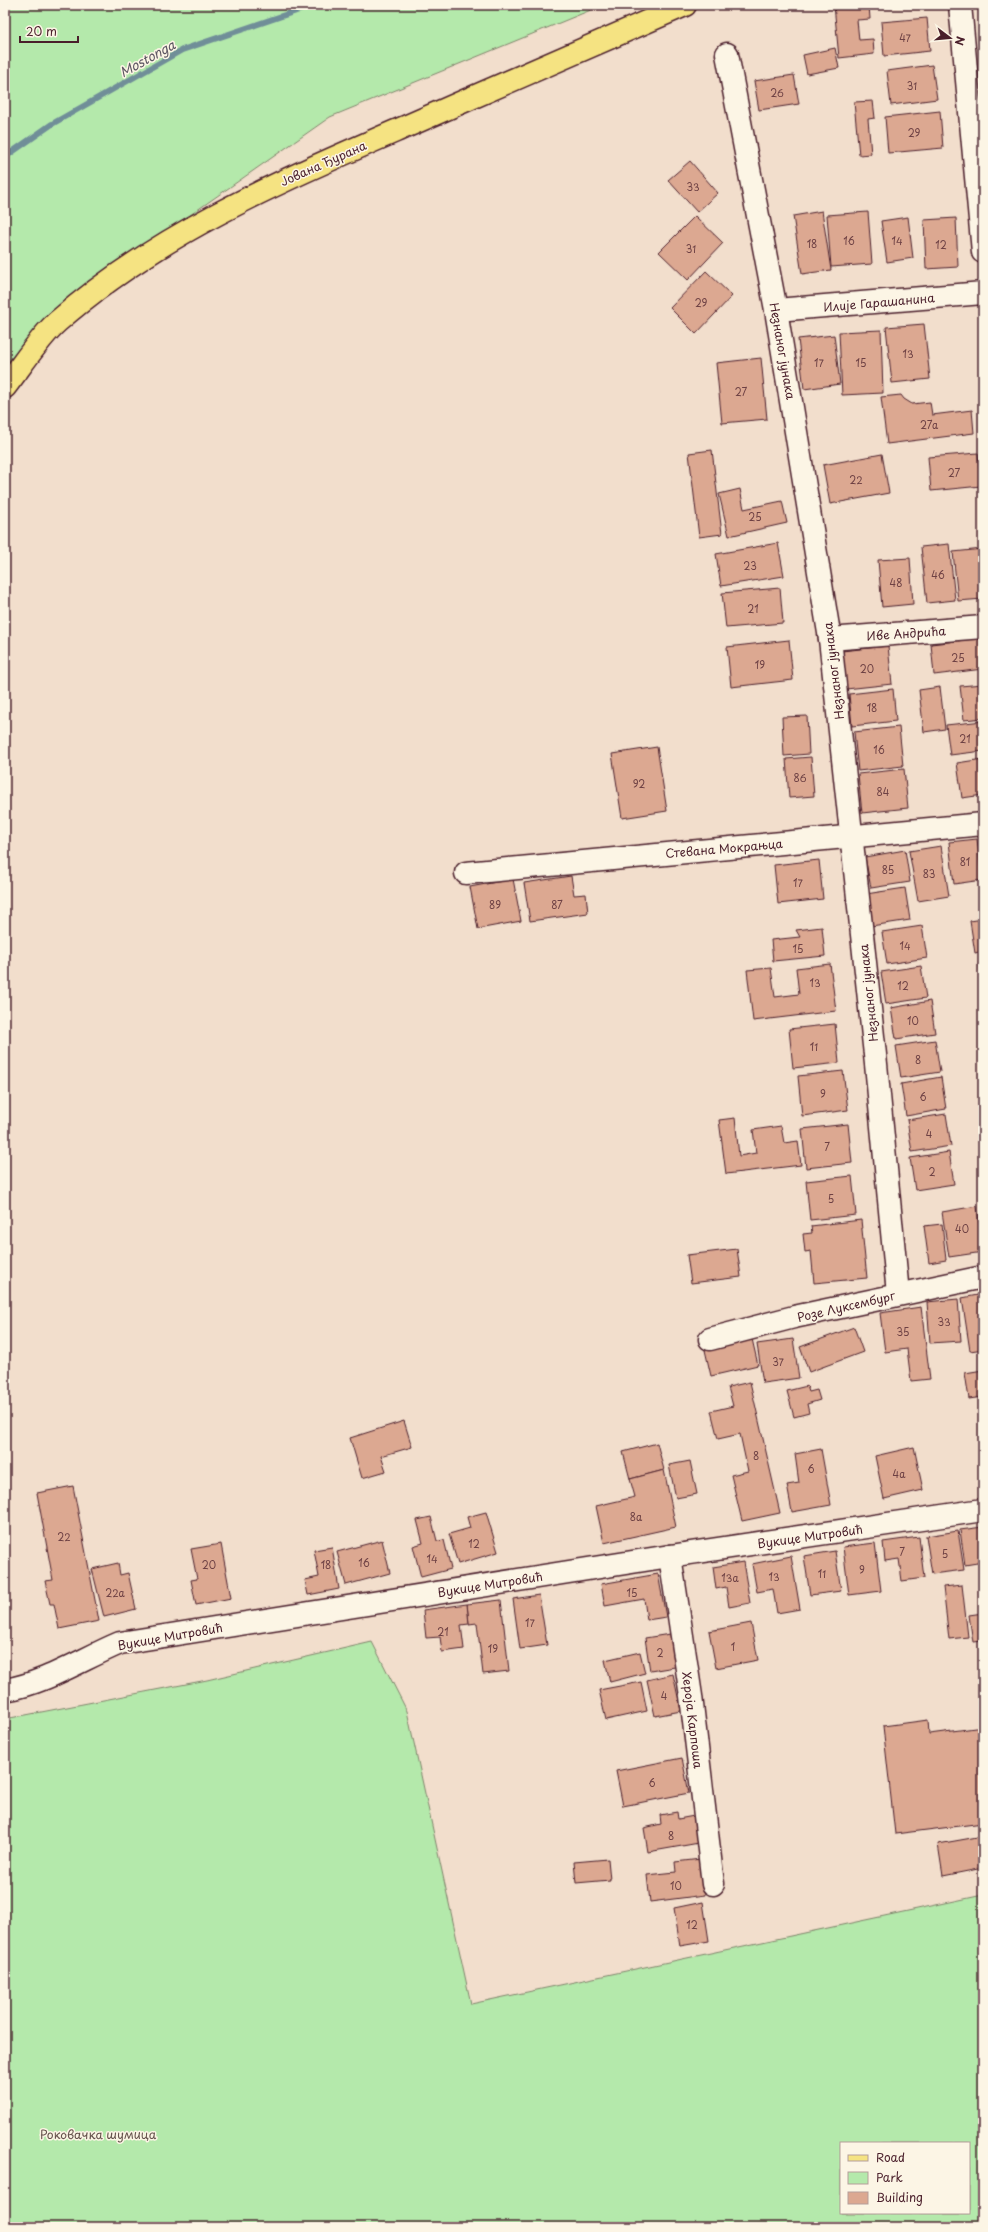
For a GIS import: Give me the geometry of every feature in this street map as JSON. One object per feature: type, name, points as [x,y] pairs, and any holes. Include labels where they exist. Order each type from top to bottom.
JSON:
[{"type":"main road","name":"Јована Ђурана","points":[[5,387],[55,324],[108,280],[214,216],[299,173],[685,5]]},
{"type":"street","points":[[960,5],[983,252]]},
{"type":"street","name":"Незнаног јунака","points":[[727,54],[776,310],[830,639],[850,836],[876,1064],[898,1294]]},
{"type":"street","name":"Илије Гарашанина","points":[[776,310],[983,293]]},
{"type":"street","name":"Иве Андрића","points":[[830,639],[983,627]]},
{"type":"street","name":"Стевана Мокрањца","points":[[466,873],[983,824]]},
{"type":"street","name":"Розе Луксембург","points":[[710,1339],[898,1294],[983,1277]]},
{"type":"street","name":"Вукице Митровић","points":[[5,1690],[22,1687],[63,1670],[120,1643],[670,1556],[983,1510]]},
{"type":"street","name":"Хероја Карпоша","points":[[670,1556],[691,1696],[713,1884]]},
{"type":"green space","points":[[5,5],[603,5],[330,117],[173,227],[5,384]]},
{"type":"green space","name":"Роковачка шумица","points":[[372,1642],[407,1711],[471,2004],[983,1895],[983,2227],[5,2227],[5,1719],[207,1680]]},
{"type":"building","points":[[834,5],[869,5],[870,19],[857,20],[859,40],[873,39],[874,54],[839,58]]},
{"type":"building","points":[[871,5],[905,5],[872,9]]},
{"type":"building","points":[[979,5],[983,5],[983,23],[980,23]]},
{"type":"building","points":[[927,18],[930,51],[884,56],[881,22]]},
{"type":"building","points":[[835,48],[839,68],[807,74],[803,55]]},
{"type":"building","points":[[932,65],[937,99],[891,105],[887,71]]},
{"type":"building","points":[[794,75],[799,104],[759,110],[754,81]]},
{"type":"building","points":[[873,101],[875,118],[868,119],[871,154],[859,155],[854,102]]},
{"type":"building","points":[[940,111],[943,148],[888,153],[885,117]]},
{"type":"building","points":[[690,161],[718,193],[697,212],[668,180]]},
{"type":"building","points":[[822,211],[831,270],[802,274],[793,216]]},
{"type":"building","points":[[868,212],[872,264],[831,267],[827,215]]},
{"type":"building","points":[[695,216],[723,243],[688,280],[659,252]]},
{"type":"building","points":[[908,217],[913,258],[887,262],[881,221]]},
{"type":"building","points":[[956,218],[958,267],[926,269],[924,220]]},
{"type":"building","points":[[706,271],[732,296],[696,334],[670,308]]},
{"type":"building","points":[[924,324],[930,379],[892,383],[886,327]]},
{"type":"building","points":[[881,330],[883,393],[842,395],[839,332]]},
{"type":"building","points":[[834,335],[840,384],[804,389],[798,339]]},
{"type":"building","points":[[761,358],[767,419],[722,423],[716,363]]},
{"type":"building","points":[[901,395],[912,404],[930,402],[932,415],[972,410],[974,433],[887,444],[881,397]]},
{"type":"building","points":[[712,450],[722,534],[699,537],[689,453]]},
{"type":"building","points":[[978,453],[981,486],[931,491],[928,457]]},
{"type":"building","points":[[882,454],[889,493],[830,504],[823,465]]},
{"type":"building","points":[[740,489],[744,509],[782,501],[787,523],[729,536],[719,494]]},
{"type":"building","points":[[778,543],[784,576],[721,586],[716,554]]},
{"type":"building","points":[[949,544],[955,600],[927,603],[921,547]]},
{"type":"building","points":[[983,549],[983,599],[958,601],[953,552]]},
{"type":"building","points":[[910,558],[913,604],[882,607],[878,560]]},
{"type":"building","points":[[780,588],[783,623],[726,628],[722,593]]},
{"type":"building","points":[[983,638],[983,669],[934,675],[931,644]]},
{"type":"building","points":[[789,640],[793,680],[731,687],[727,647]]},
{"type":"building","points":[[888,646],[892,684],[846,689],[842,651]]},
{"type":"building","points":[[983,684],[983,718],[964,720],[960,686]]},
{"type":"building","points":[[940,687],[945,729],[924,732],[919,690]]},
{"type":"building","points":[[893,689],[896,721],[852,726],[849,694]]},
{"type":"building","points":[[807,716],[809,754],[784,756],[782,717]]},
{"type":"building","points":[[983,721],[983,751],[950,755],[946,725]]},
{"type":"building","points":[[899,727],[903,766],[858,771],[854,732]]},
{"type":"building","points":[[657,747],[667,811],[622,818],[612,754]]},
{"type":"building","points":[[811,757],[814,796],[789,798],[786,759]]},
{"type":"building","points":[[983,759],[983,795],[962,798],[957,763]]},
{"type":"building","points":[[904,769],[908,808],[862,813],[858,774]]},
{"type":"building","points":[[977,839],[982,880],[954,884],[949,842]]},
{"type":"building","points":[[941,846],[949,896],[918,901],[909,851]]},
{"type":"building","points":[[905,850],[910,882],[871,888],[865,857]]},
{"type":"building","points":[[819,860],[823,899],[778,904],[774,865]]},
{"type":"building","points":[[571,876],[574,895],[586,894],[588,913],[530,921],[524,883]]},
{"type":"building","points":[[513,879],[521,921],[478,929],[470,887]]},
{"type":"building","points":[[905,888],[910,920],[871,926],[866,894]]},
{"type":"building","points":[[983,919],[983,951],[975,953],[970,921]]},
{"type":"building","points":[[922,926],[927,958],[887,964],[882,932]]},
{"type":"building","points":[[822,927],[825,956],[773,961],[771,940],[800,937],[796,930]]},
{"type":"building","points":[[983,961],[983,988],[979,962]]},
{"type":"building","points":[[830,964],[836,1011],[753,1021],[747,970],[771,968],[775,997],[799,994],[796,968]]},
{"type":"building","points":[[921,966],[926,998],[886,1004],[881,972]]},
{"type":"building","points":[[930,1001],[935,1033],[896,1039],[891,1008]]},
{"type":"building","points":[[835,1024],[839,1063],[793,1068],[789,1029]]},
{"type":"building","points":[[935,1040],[940,1072],[901,1078],[896,1046]]},
{"type":"building","points":[[843,1071],[848,1110],[802,1116],[798,1076]]},
{"type":"building","points":[[941,1077],[946,1109],[906,1116],[901,1084]]},
{"type":"building","points":[[946,1114],[951,1146],[912,1152],[907,1120]]},
{"type":"building","points":[[735,1118],[739,1156],[756,1153],[753,1130],[781,1126],[784,1143],[798,1141],[801,1165],[726,1174],[719,1120]]},
{"type":"building","points":[[848,1124],[852,1163],[806,1168],[802,1129]]},
{"type":"building","points":[[949,1152],[954,1184],[915,1190],[910,1158]]},
{"type":"building","points":[[852,1176],[856,1215],[810,1220],[806,1181]]},
{"type":"building","points":[[977,1206],[983,1252],[949,1257],[942,1212]]},
{"type":"building","points":[[861,1220],[867,1278],[814,1283],[811,1251],[805,1252],[803,1234],[812,1233],[811,1226]]},
{"type":"building","points":[[942,1224],[946,1260],[929,1263],[924,1226]]},
{"type":"building","points":[[737,1249],[741,1277],[691,1283],[687,1255]]},
{"type":"building","points":[[983,1294],[983,1349],[970,1351],[962,1298]]},
{"type":"building","points":[[958,1299],[961,1341],[930,1343],[927,1302]]},
{"type":"building","points":[[921,1307],[930,1379],[911,1381],[907,1349],[885,1352],[880,1313]]},
{"type":"building","points":[[854,1327],[863,1352],[809,1372],[800,1347]]},
{"type":"building","points":[[752,1339],[758,1365],[711,1376],[705,1350]]},
{"type":"building","points":[[793,1339],[799,1378],[763,1383],[757,1344]]},
{"type":"building","points":[[983,1370],[983,1397],[969,1399],[965,1373]]},
{"type":"building","points":[[750,1382],[780,1513],[742,1521],[731,1475],[748,1471],[740,1434],[718,1439],[711,1411],[733,1406],[728,1387]]},
{"type":"building","points":[[807,1386],[809,1392],[817,1390],[820,1400],[807,1404],[809,1413],[794,1417],[787,1391]]},
{"type":"building","points":[[404,1421],[412,1447],[381,1456],[386,1471],[362,1478],[350,1438]]},
{"type":"building","points":[[657,1443],[664,1470],[630,1479],[623,1452]]},
{"type":"building","points":[[914,1447],[923,1490],[884,1499],[875,1456]]},
{"type":"building","points":[[821,1449],[831,1505],[792,1512],[787,1485],[799,1483],[795,1454]]},
{"type":"building","points":[[690,1461],[697,1494],[676,1498],[669,1465]]},
{"type":"building","points":[[664,1470],[676,1527],[604,1543],[596,1506],[635,1497],[630,1479]]},
{"type":"building","points":[[73,1486],[99,1621],[59,1629],[54,1604],[50,1604],[45,1581],[53,1580],[37,1493]]},
{"type":"building","points":[[486,1512],[498,1552],[458,1564],[449,1534],[470,1528],[467,1517]]},
{"type":"building","points":[[431,1517],[437,1541],[444,1540],[451,1569],[421,1577],[413,1546],[423,1543],[417,1520]]},
{"type":"building","points":[[983,1527],[983,1562],[965,1565],[960,1530]]},
{"type":"building","points":[[958,1531],[964,1570],[932,1574],[926,1536]]},
{"type":"building","points":[[919,1537],[924,1578],[902,1581],[899,1559],[885,1561],[883,1542]]},
{"type":"building","points":[[382,1540],[390,1573],[346,1585],[337,1552]]},
{"type":"building","points":[[875,1543],[881,1591],[849,1595],[843,1547]]},
{"type":"building","points":[[221,1544],[231,1598],[196,1605],[191,1580],[197,1579],[191,1549]]},
{"type":"building","points":[[332,1547],[339,1589],[308,1595],[305,1580],[319,1577],[314,1550]]},
{"type":"building","points":[[835,1551],[841,1591],[810,1595],[804,1556]]},
{"type":"building","points":[[791,1556],[800,1609],[777,1613],[773,1589],[757,1592],[752,1564]]},
{"type":"building","points":[[743,1562],[750,1603],[729,1607],[726,1587],[716,1589],[713,1567]]},
{"type":"building","points":[[118,1563],[120,1575],[128,1573],[136,1609],[104,1617],[92,1569]]},
{"type":"building","points":[[658,1574],[666,1617],[647,1620],[644,1599],[605,1606],[601,1584]]},
{"type":"building","points":[[962,1585],[968,1637],[949,1639],[943,1587]]},
{"type":"building","points":[[539,1595],[547,1645],[520,1649],[513,1599]]},
{"type":"building","points":[[501,1600],[509,1671],[483,1674],[477,1623],[469,1624],[467,1604]]},
{"type":"building","points":[[467,1604],[469,1624],[461,1625],[464,1649],[442,1652],[440,1637],[426,1638],[423,1610]]},
{"type":"building","points":[[983,1613],[983,1641],[973,1642],[969,1615]]},
{"type":"building","points":[[751,1623],[758,1660],[716,1668],[709,1631]]},
{"type":"building","points":[[670,1634],[675,1667],[650,1671],[645,1638]]},
{"type":"building","points":[[640,1652],[645,1673],[610,1682],[605,1660]]},
{"type":"building","points":[[673,1674],[681,1711],[655,1716],[647,1680]]},
{"type":"building","points":[[641,1682],[647,1711],[606,1720],[599,1690]]},
{"type":"building","points":[[928,1720],[929,1734],[983,1727],[983,1823],[895,1834],[883,1726]]},
{"type":"building","points":[[682,1758],[689,1793],[623,1806],[616,1771]]},
{"type":"building","points":[[677,1812],[678,1819],[694,1816],[699,1843],[648,1852],[644,1828],[661,1824],[660,1815]]},
{"type":"building","points":[[983,1836],[983,1868],[943,1876],[938,1844]]},
{"type":"building","points":[[608,1859],[610,1880],[576,1883],[574,1862]]},
{"type":"building","points":[[701,1859],[705,1895],[650,1902],[647,1875],[676,1872],[675,1862]]},
{"type":"building","points":[[703,1902],[709,1941],[680,1946],[674,1908]]},
{"type":"waterway","name":"Mostonga","points":[[5,157],[52,124],[182,50],[314,5]]}]
